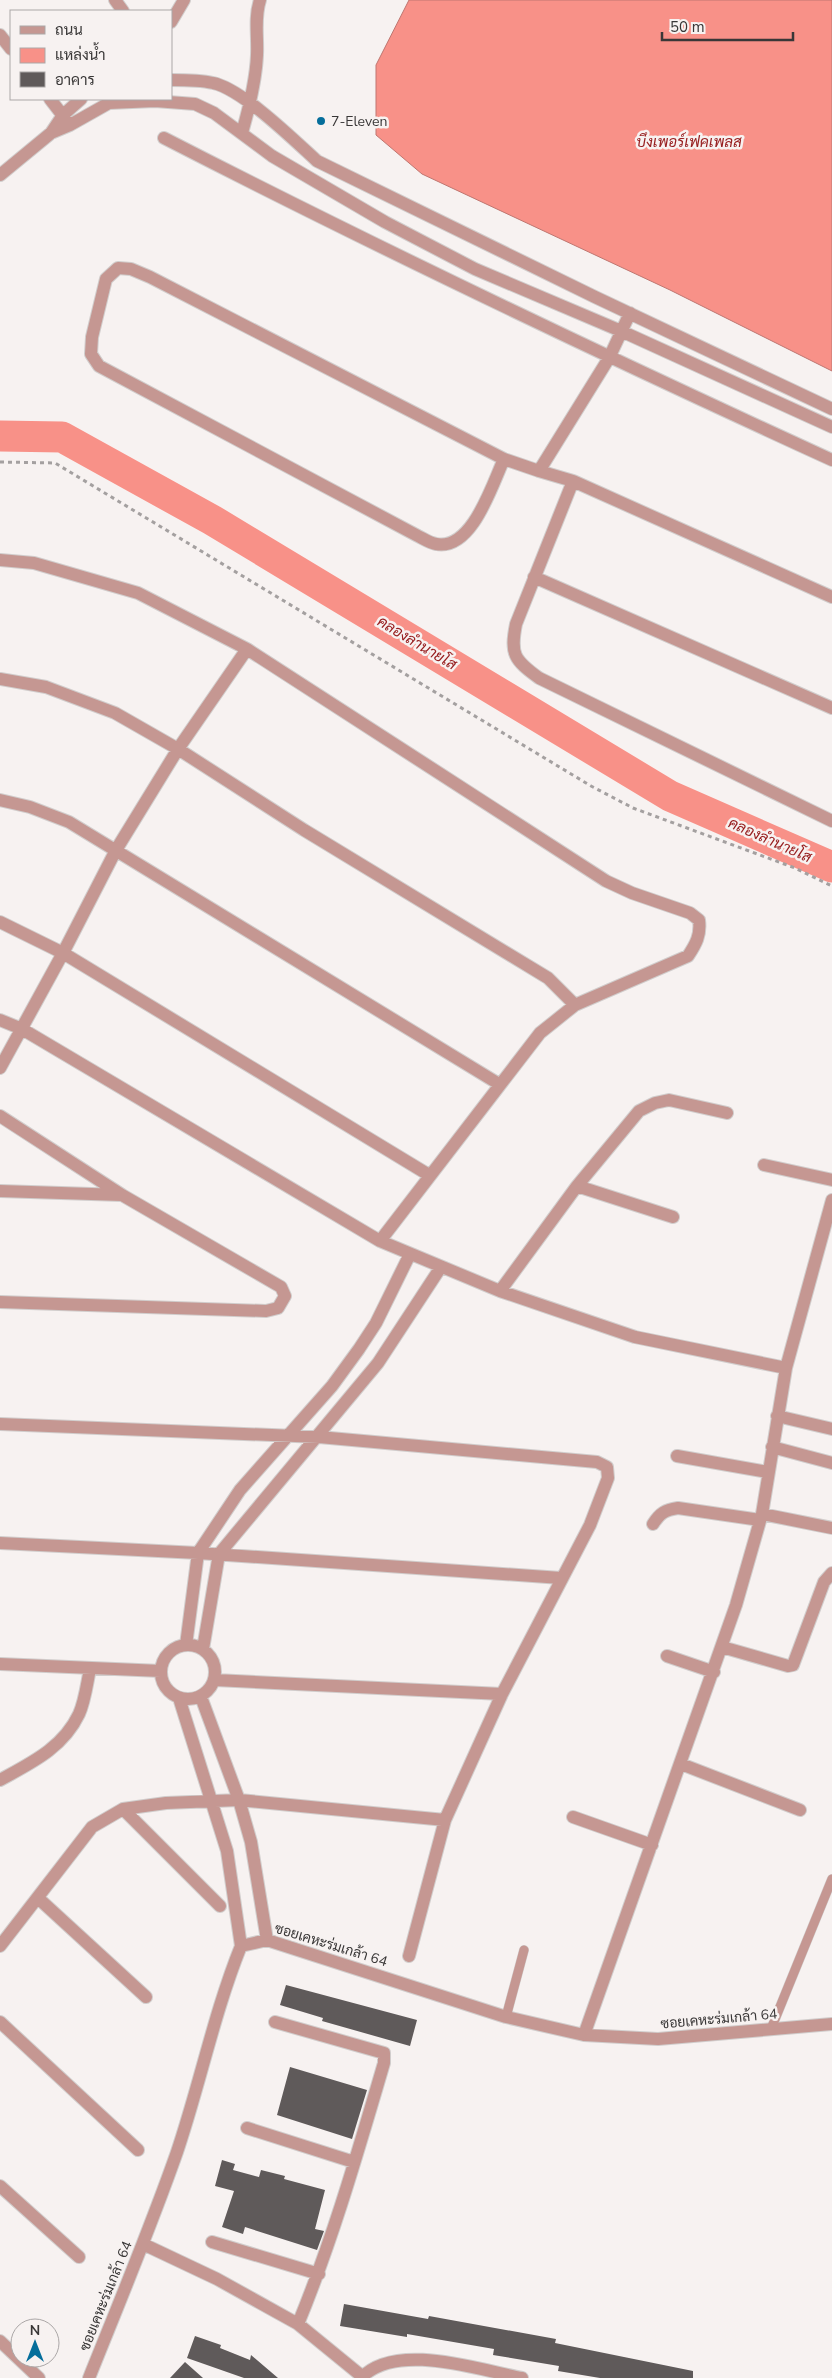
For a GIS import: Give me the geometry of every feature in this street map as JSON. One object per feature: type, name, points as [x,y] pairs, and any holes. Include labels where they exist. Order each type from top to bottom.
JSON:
[{"type":"street","points":[[172,20],[184,0]]},
{"type":"street","points":[[242,133],[250,104],[257,56],[257,8],[260,0]]},
{"type":"street","points":[[0,35],[10,48]]},
{"type":"street","points":[[172,80],[215,83],[228,89],[250,104],[317,161],[832,409]]},
{"type":"street","points":[[51,100],[66,120]]},
{"type":"street","points":[[1,173],[66,120],[80,100]]},
{"type":"street","points":[[66,120],[109,103],[120,101],[195,104],[214,113],[272,156],[385,222],[467,265],[621,330],[832,427]]},
{"type":"street","points":[[164,138],[339,228],[609,358],[832,460]]},
{"type":"street","points":[[504,460],[472,528],[457,541],[437,545],[99,366],[92,354],[92,337],[106,280],[118,268],[131,269],[150,277],[504,460],[573,481],[832,597]]},
{"type":"street","points":[[538,471],[609,358],[630,313]]},
{"type":"street","points":[[573,481],[516,624],[512,646],[519,663],[538,678],[832,821]]},
{"type":"street","points":[[0,560],[34,563],[138,592],[247,649],[606,881],[632,893],[690,913],[699,920],[700,931],[697,943],[688,956],[574,1005],[540,1033],[380,1241]]},
{"type":"street","points":[[534,577],[832,708]]},
{"type":"street","points":[[0,1068],[63,954],[116,850],[178,749],[247,649]]},
{"type":"street","points":[[0,679],[46,687],[115,713],[178,749],[304,830],[548,978],[574,1005]]},
{"type":"street","points":[[0,800],[30,806],[69,822],[499,1084]]},
{"type":"street","points":[[0,922],[63,954],[429,1175]]},
{"type":"street","points":[[0,1020],[22,1029],[380,1241],[500,1292],[635,1336],[786,1368]]},
{"type":"street","points":[[500,1292],[577,1186],[639,1111],[656,1103],[669,1100],[727,1113]]},
{"type":"street","points":[[0,1116],[122,1195],[281,1287],[285,1296],[283,1303],[278,1308],[266,1311],[0,1302]]},
{"type":"street","points":[[764,1166],[832,1180]]},
{"type":"street","points":[[577,1186],[673,1218]]},
{"type":"street","points":[[0,1191],[122,1195]]},
{"type":"street","points":[[584,2035],[714,1672],[761,1517],[786,1368],[830,1215],[832,1200]]},
{"type":"street","points":[[186,1645],[198,1553],[240,1490],[332,1386],[359,1349],[376,1324],[410,1254]]},
{"type":"street","points":[[203,1649],[220,1554],[319,1437],[378,1363],[441,1267]]},
{"type":"street","points":[[777,1416],[832,1429]]},
{"type":"street","points":[[0,1424],[319,1437],[597,1462],[608,1468],[608,1478],[590,1525],[502,1694],[445,1820],[409,1956]]},
{"type":"street","points":[[772,1447],[832,1463]]},
{"type":"street","points":[[677,1456],[768,1472]]},
{"type":"street","points":[[654,1524],[659,1514],[666,1510],[678,1508],[761,1517],[832,1528]]},
{"type":"street","points":[[0,1543],[220,1554],[561,1578]]},
{"type":"street","points":[[722,1647],[788,1666],[793,1665],[824,1582],[832,1573]]},
{"type":"street","points":[[186,1645],[203,1649],[214,1661],[215,1680],[212,1687],[201,1697],[190,1700],[179,1698],[167,1690],[161,1678],[161,1671],[168,1653],[186,1645]]},
{"type":"street","points":[[667,1656],[714,1672]]},
{"type":"street","points":[[0,1664],[161,1671]]},
{"type":"street","points":[[0,1780],[40,1758],[58,1745],[80,1713],[90,1669]]},
{"type":"street","points":[[215,1680],[502,1694]]},
{"type":"street","points":[[201,1697],[239,1800],[251,1842],[267,1940]]},
{"type":"street","points":[[179,1698],[227,1851],[241,1946]]},
{"type":"street","points":[[681,1764],[800,1810]]},
{"type":"street","points":[[0,1946],[92,1827],[123,1809],[166,1803],[239,1800],[445,1820]]},
{"type":"street","points":[[123,1809],[220,1906]]},
{"type":"street","points":[[573,1817],[652,1845]]},
{"type":"street","points":[[38,1898],[146,1997]]},
{"type":"street","name":"ซอยเคหะร่มเกล้า 64","points":[[89,2378],[143,2244],[177,2151],[228,1978],[241,1946],[267,1940],[506,2017],[584,2035],[658,2039],[832,2024]]},
{"type":"street","points":[[0,2022],[138,2150]]},
{"type":"street","points":[[275,2022],[384,2053],[384,2063],[354,2162],[318,2274],[298,2324]]},
{"type":"street","points":[[247,2128],[354,2162]]},
{"type":"street","points":[[0,2186],[79,2257]]},
{"type":"street","points":[[212,2242],[318,2274]]},
{"type":"street","points":[[143,2244],[217,2279],[298,2324],[363,2377],[396,2359],[440,2360],[522,2378]]},
{"type":"street","points":[[0,2341],[39,2378]]},
{"type":"lane","points":[[771,2029],[832,1879]]},
{"type":"lane","points":[[506,2017],[524,1950]]},
{"type":"path","points":[[0,462],[55,463],[591,786],[633,808],[794,868],[832,886]]},
{"type":"water","name":"บึงเพอร์เฟคเพลส","points":[[409,0],[832,0],[832,371],[670,290],[422,174],[376,135],[376,65]]},
{"type":"building","points":[[286,1985],[417,2020],[410,2046],[322,2021],[323,2018],[280,2005]]},
{"type":"building","points":[[290,2067],[367,2090],[352,2139],[277,2115]]},
{"type":"building","points":[[222,2160],[235,2164],[233,2170],[259,2177],[261,2170],[285,2176],[284,2179],[325,2190],[315,2229],[324,2231],[317,2250],[245,2227],[243,2234],[222,2227],[234,2191],[215,2186]]},
{"type":"building","points":[[344,2304],[428,2319],[429,2316],[556,2339],[555,2343],[693,2371],[693,2378],[600,2378],[558,2371],[559,2366],[493,2355],[494,2349],[407,2334],[407,2337],[340,2326]]},
{"type":"building","points":[[195,2336],[221,2345],[220,2348],[250,2360],[251,2355],[278,2378],[244,2378],[187,2358]]},
{"type":"building","points":[[185,2362],[203,2378],[170,2378]]},
{"type":"waterway","name":"คลองลำนายโส","points":[[0,436],[62,437],[212,520],[670,796],[832,867]]},
{"type":"place","name":"7-Eleven","points":[[321,121]]}]
